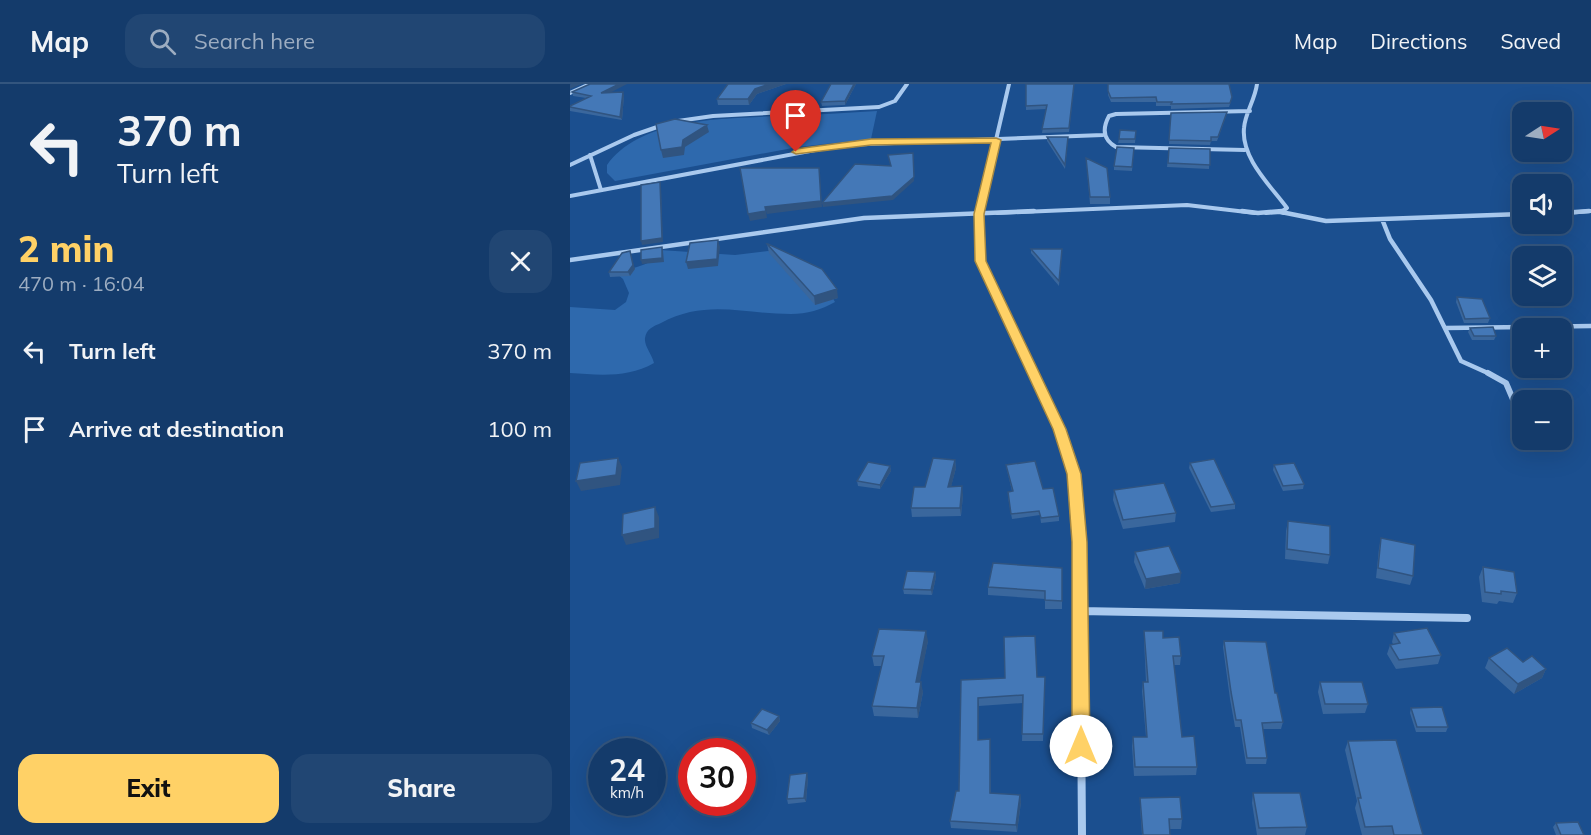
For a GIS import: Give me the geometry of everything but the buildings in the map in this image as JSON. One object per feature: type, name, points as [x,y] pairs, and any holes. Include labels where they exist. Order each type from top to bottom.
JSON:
[{"type":"street","points":[[570,93],[590,84]]},
{"type":"street","points":[[570,165],[634,135],[668,123],[695,118],[879,107],[895,101],[907,84]]},
{"type":"street","points":[[1009,84],[979,214],[981,261],[1063,439],[1074,474],[1080,542],[1082,835]]},
{"type":"street","points":[[1257,84],[1256,94],[1244,127],[1245,150],[1287,208],[1281,212]]},
{"type":"street","points":[[1245,150],[1116,147],[1108,143],[1103,135],[1105,122],[1109,116],[1116,114],[1250,111]]},
{"type":"street","points":[[570,196],[842,145],[871,142],[1103,135]]},
{"type":"street","points":[[590,155],[601,190]]},
{"type":"street","points":[[570,260],[864,218],[1187,205],[1258,213],[1281,212],[1326,221],[1512,214]]},
{"type":"street","points":[[1572,212],[1591,211]]},
{"type":"street","points":[[1382,219],[1390,239],[1431,300],[1461,361],[1484,370],[1506,383],[1512,397]]},
{"type":"street","points":[[1445,328],[1591,326]]},
{"type":"street","points":[[1080,611],[1467,618]]},
{"type":"shaded area","points":[[877,111],[871,139],[798,147],[615,181],[607,173],[607,165],[622,149],[661,129],[732,118]]},
{"type":"shaded area","points":[[660,250],[735,255],[768,251],[781,253],[831,295],[835,302],[814,311],[797,314],[725,310],[694,311],[653,327],[647,332],[646,344],[654,363],[644,368],[602,375],[570,373],[570,307],[615,310],[626,302],[629,293],[623,279],[616,273],[653,260]]},
{"type":"route","points":[[796,152],[871,142],[996,140],[979,214],[981,261],[1060,429],[1074,474],[1080,542],[1081,746]]}]
